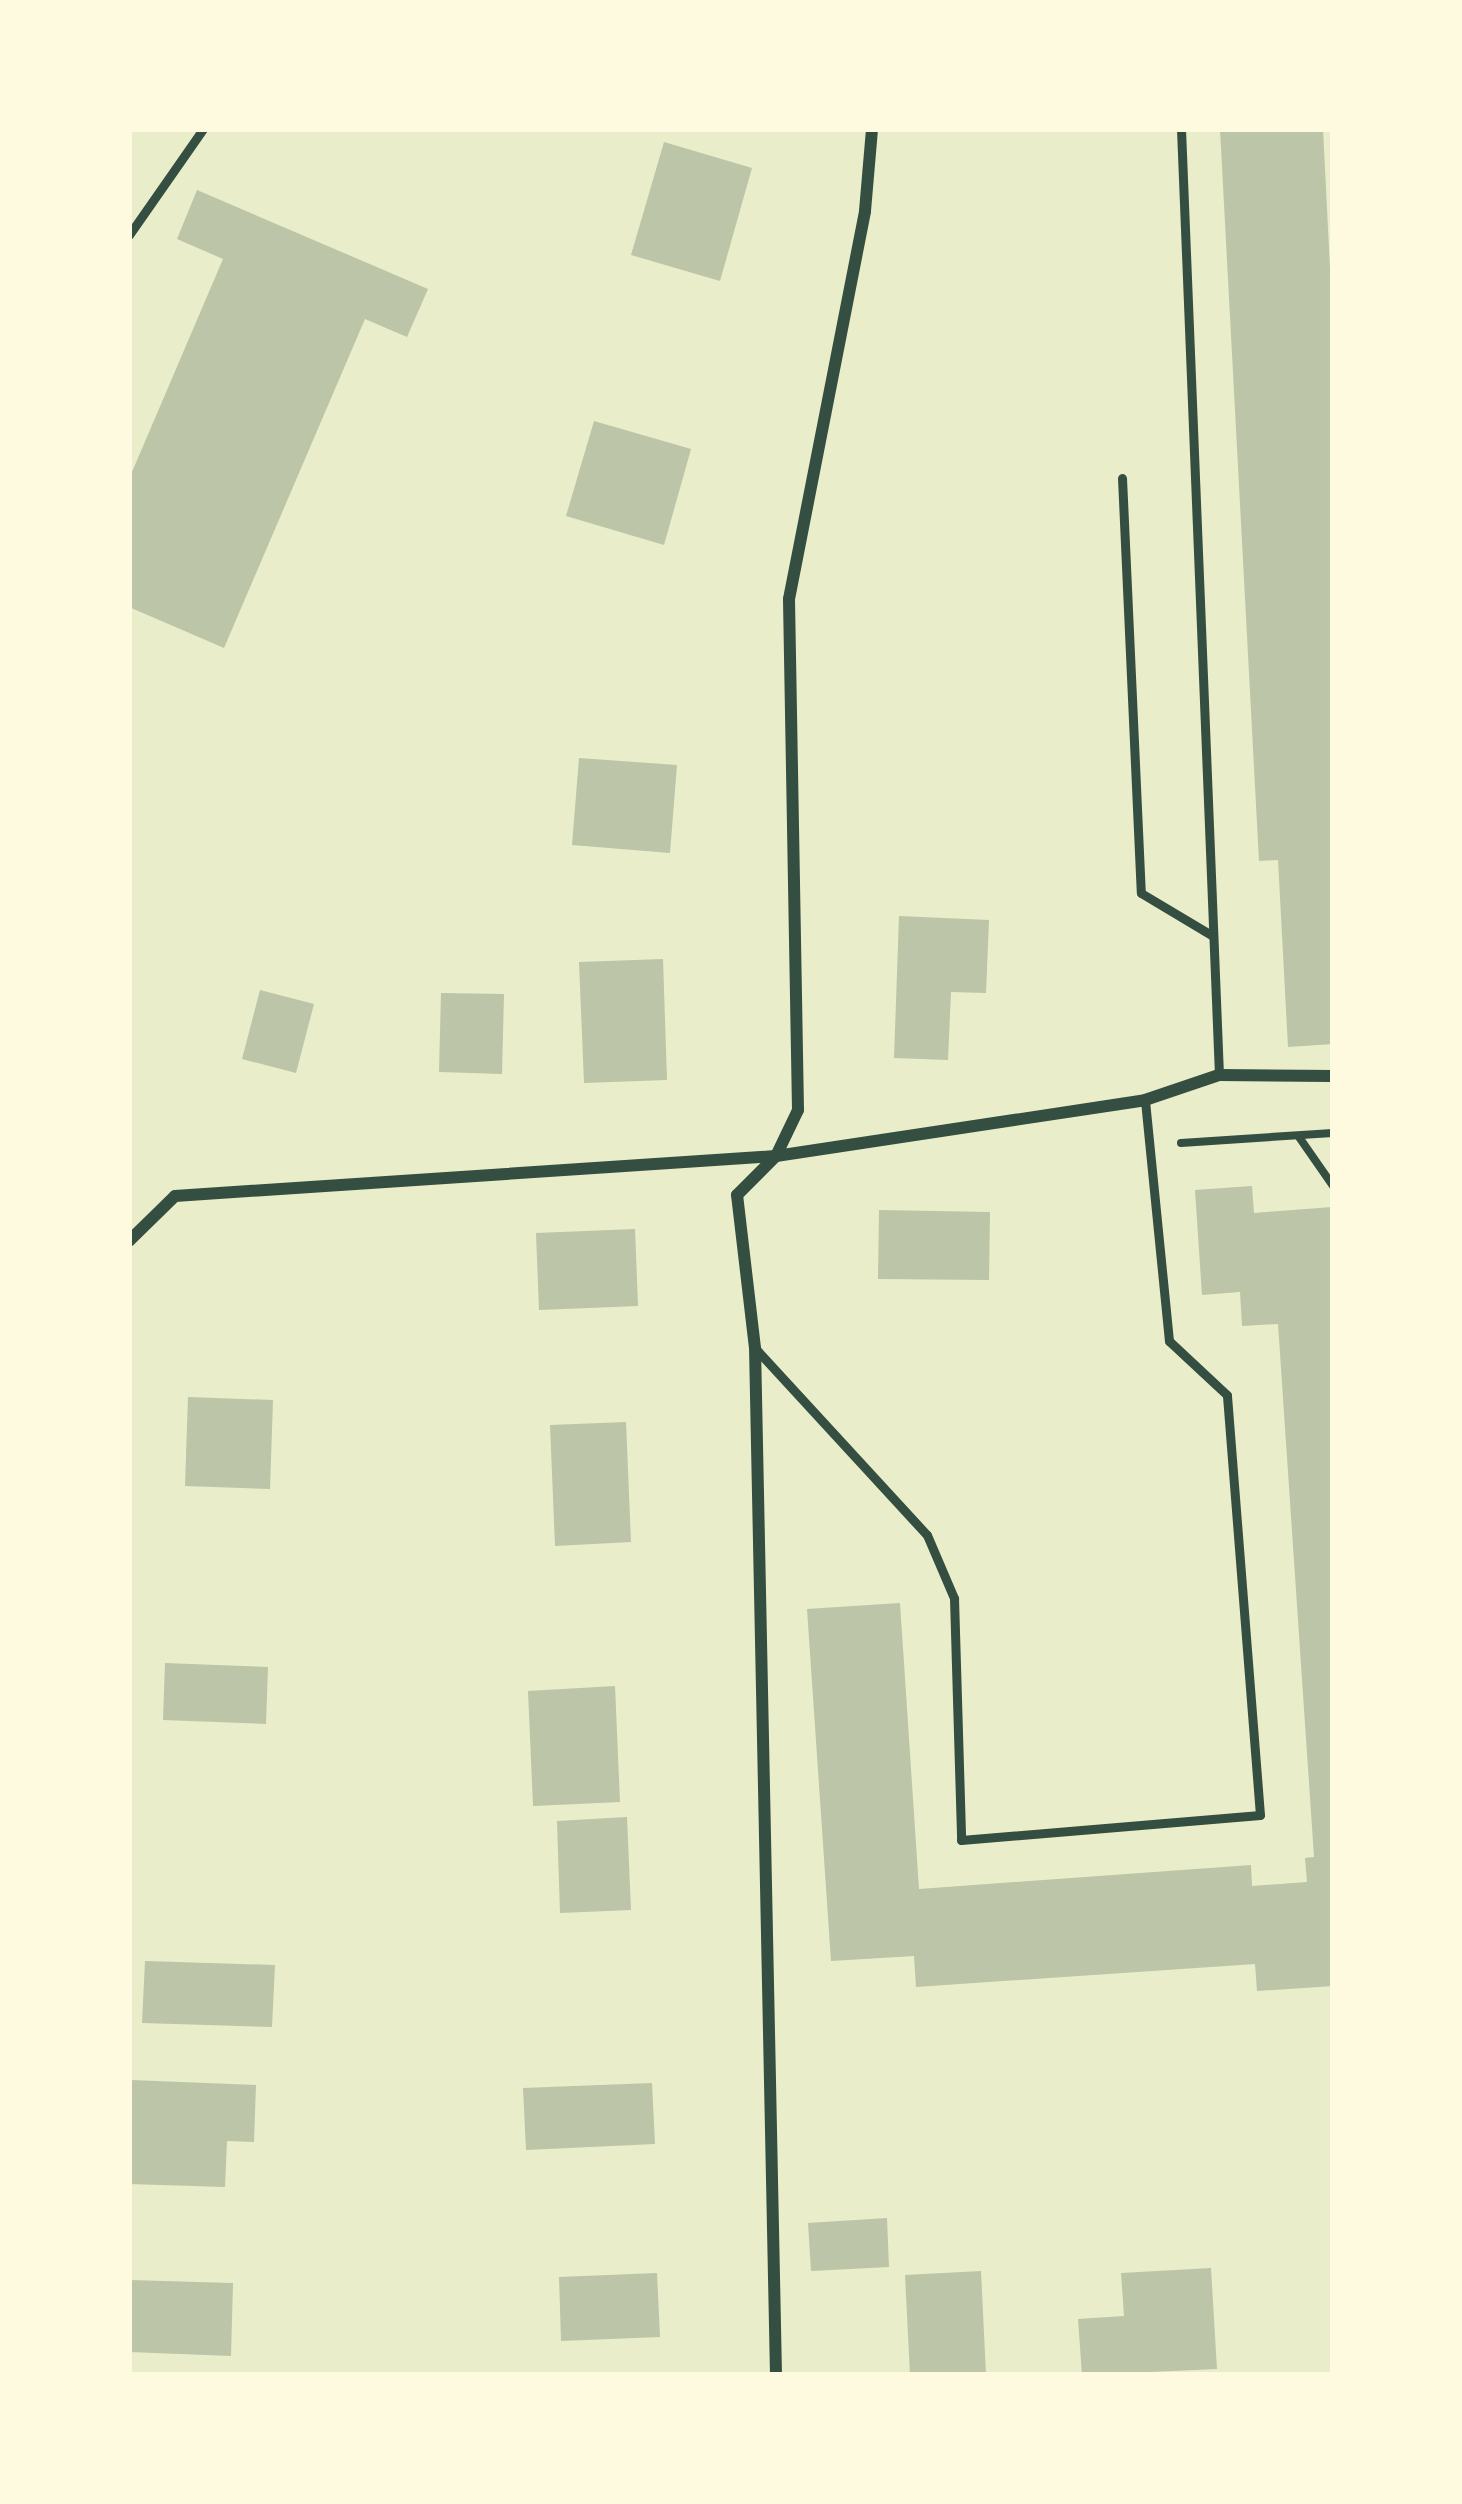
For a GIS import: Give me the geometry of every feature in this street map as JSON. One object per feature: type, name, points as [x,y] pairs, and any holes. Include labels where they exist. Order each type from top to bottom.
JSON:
[{"type":"street","points":[[776,2375],[755,1348],[737,1195],[776,1156],[798,1110],[789,599],[865,211],[872,129]]},
{"type":"street","points":[[129,1241],[175,1196],[776,1156],[1145,1100],[1219,1075],[1333,1076]]},
{"type":"lane","points":[[129,235],[203,129]]},
{"type":"lane","points":[[1181,129],[1219,1075]]},
{"type":"lane","points":[[1122,478],[1141,893],[1213,936]]},
{"type":"lane","points":[[755,1348],[927,1534],[954,1598],[961,1840],[1260,1815],[1227,1395],[1169,1341],[1145,1100]]},
{"type":"path","points":[[1149,1144],[1333,1133]]},
{"type":"path","points":[[1298,1136],[1333,1186]]},
{"type":"building","points":[[1220,129],[1323,129],[1333,328],[1333,1044],[1288,1047],[1278,860],[1259,861]]},
{"type":"building","points":[[664,142],[752,168],[720,281],[631,255]]},
{"type":"building","points":[[197,190],[428,289],[407,337],[365,319],[224,648],[129,607],[129,479],[223,259],[177,239]]},
{"type":"building","points":[[594,421],[691,449],[664,545],[566,516]]},
{"type":"building","points":[[579,758],[677,765],[670,853],[572,845]]},
{"type":"building","points":[[899,916],[989,920],[986,993],[951,992],[948,1060],[894,1058]]},
{"type":"building","points":[[663,959],[667,1080],[584,1083],[579,962]]},
{"type":"building","points":[[260,990],[314,1004],[296,1073],[242,1059]]},
{"type":"building","points":[[441,993],[504,994],[502,1074],[439,1072]]},
{"type":"building","points":[[1252,1186],[1254,1213],[1332,1207],[1333,1986],[1257,1991],[1255,1964],[916,1987],[914,1956],[831,1961],[807,1609],[900,1603],[919,1889],[1251,1865],[1252,1886],[1307,1882],[1305,1858],[1314,1857],[1278,1324],[1242,1326],[1240,1292],[1202,1295],[1195,1190]]},
{"type":"building","points":[[879,1210],[990,1212],[989,1280],[878,1279]]},
{"type":"building","points":[[635,1229],[638,1306],[539,1310],[536,1233]]},
{"type":"building","points":[[188,1397],[273,1400],[270,1489],[185,1486]]},
{"type":"building","points":[[626,1422],[631,1542],[555,1546],[550,1425]]},
{"type":"building","points":[[165,1663],[268,1667],[266,1724],[163,1720]]},
{"type":"building","points":[[615,1686],[620,1802],[533,1806],[528,1691]]},
{"type":"building","points":[[627,1817],[631,1910],[560,1913],[557,1821]]},
{"type":"building","points":[[145,1961],[275,1965],[272,2027],[142,2023]]},
{"type":"building","points":[[131,2080],[256,2085],[254,2142],[227,2141],[225,2187],[129,2184]]},
{"type":"building","points":[[652,2083],[655,2144],[526,2150],[523,2088]]},
{"type":"building","points":[[887,2218],[889,2267],[811,2271],[808,2223]]},
{"type":"building","points":[[1211,2268],[1217,2369],[1082,2375],[1078,2319],[1124,2316],[1121,2273]]},
{"type":"building","points":[[981,2271],[986,2375],[910,2375],[905,2275]]},
{"type":"building","points":[[657,2273],[660,2337],[561,2341],[559,2277]]},
{"type":"building","points":[[129,2280],[233,2283],[231,2356],[129,2352]]}]
